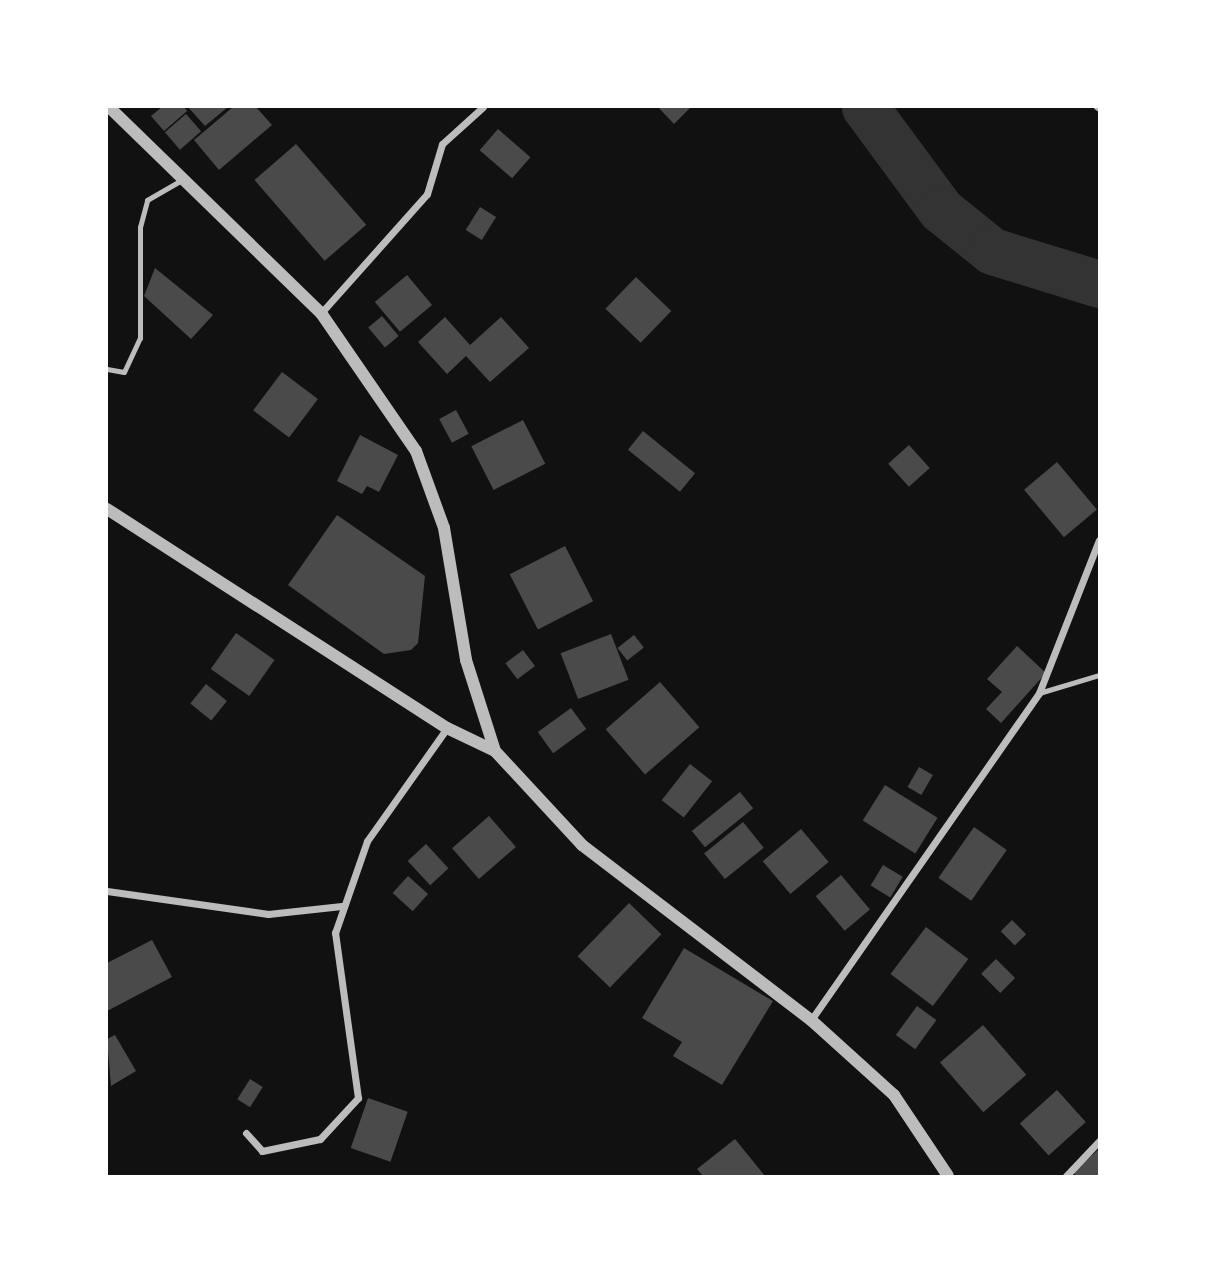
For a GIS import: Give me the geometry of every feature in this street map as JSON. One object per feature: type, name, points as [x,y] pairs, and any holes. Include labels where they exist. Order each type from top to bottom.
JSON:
[{"type":"street","points":[[110,107],[187,176],[321,313],[416,450],[444,528],[466,660],[495,751]]},
{"type":"street","points":[[321,313],[428,194],[442,144],[483,107]]},
{"type":"street","points":[[107,509],[447,728],[495,751],[582,845],[811,1020],[894,1095],[948,1176]]},
{"type":"street","points":[[811,1020],[1039,693],[1099,540]]},
{"type":"street","points":[[246,1133],[262,1151],[320,1139],[358,1098],[335,933],[342,906],[367,841],[447,728]]},
{"type":"street","points":[[107,891],[268,914],[342,906]]},
{"type":"street","points":[[1066,1176],[1099,1141]]},
{"type":"lane","points":[[107,369],[124,372],[139,338],[140,227],[147,200],[187,176]]},
{"type":"lane","points":[[1039,693],[1099,675]]},
{"type":"building","points":[[162,107],[184,107],[187,111],[164,131],[151,116]]},
{"type":"building","points":[[188,107],[228,107],[205,126]]},
{"type":"building","points":[[233,107],[256,107],[272,125],[219,170],[194,140]]},
{"type":"building","points":[[658,107],[691,107],[674,124]]},
{"type":"building","points":[[186,114],[201,131],[180,150],[165,132]]},
{"type":"building","points":[[498,129],[530,157],[512,178],[480,150]]},
{"type":"building","points":[[296,144],[366,225],[325,261],[254,180]]},
{"type":"building","points":[[480,207],[496,217],[482,240],[466,230]]},
{"type":"building","points":[[155,268],[213,315],[191,339],[144,296]]},
{"type":"building","points":[[407,275],[432,305],[400,332],[375,302]]},
{"type":"building","points":[[636,277],[671,311],[641,343],[605,309]]},
{"type":"building","points":[[382,316],[399,336],[385,347],[368,328]]},
{"type":"building","points":[[445,317],[470,345],[501,317],[529,348],[490,382],[466,356],[447,374],[418,342]]},
{"type":"building","points":[[282,372],[318,399],[289,437],[253,410]]},
{"type":"building","points":[[456,410],[469,434],[452,443],[439,419]]},
{"type":"building","points":[[523,420],[545,464],[494,490],[471,446]]},
{"type":"building","points":[[643,431],[695,473],[680,492],[628,450]]},
{"type":"building","points":[[360,435],[398,455],[379,492],[367,486],[362,494],[337,481]]},
{"type":"building","points":[[909,445],[930,468],[909,487],[888,464]]},
{"type":"building","points":[[1057,462],[1097,509],[1064,537],[1024,490]]},
{"type":"building","points":[[337,515],[425,576],[418,643],[411,650],[384,654],[288,585]]},
{"type":"building","points":[[565,546],[593,601],[538,629],[510,574]]},
{"type":"building","points":[[236,633],[275,660],[249,696],[211,669]]},
{"type":"building","points":[[611,634],[629,680],[578,699],[561,653]]},
{"type":"building","points":[[634,635],[644,648],[627,661],[617,648]]},
{"type":"building","points":[[1017,646],[1046,673],[1001,723],[986,709],[1002,692],[987,679]]},
{"type":"building","points":[[523,650],[535,666],[517,679],[505,663]]},
{"type":"building","points":[[660,682],[699,727],[645,775],[606,729]]},
{"type":"building","points":[[206,684],[227,701],[211,720],[190,703]]},
{"type":"building","points":[[571,708],[586,729],[553,753],[538,732]]},
{"type":"building","points":[[690,764],[712,781],[684,817],[662,800]]},
{"type":"building","points":[[919,767],[933,775],[921,795],[908,787]]},
{"type":"building","points":[[885,785],[938,818],[915,853],[863,821]]},
{"type":"building","points":[[740,792],[753,808],[705,847],[692,831]]},
{"type":"building","points":[[489,816],[516,847],[479,879],[452,848]]},
{"type":"building","points":[[743,822],[764,848],[725,879],[704,853]]},
{"type":"building","points":[[974,827],[1007,850],[971,901],[938,878]]},
{"type":"building","points":[[801,829],[829,862],[790,894],[763,861]]},
{"type":"building","points":[[426,844],[449,868],[430,885],[408,861]]},
{"type":"building","points":[[883,865],[903,877],[890,897],[871,886]]},
{"type":"building","points":[[841,875],[870,909],[845,931],[816,896]]},
{"type":"building","points":[[408,876],[428,894],[413,911],[393,893]]},
{"type":"building","points":[[629,903],[661,934],[610,987],[578,956]]},
{"type":"building","points":[[1012,920],[1026,934],[1015,945],[1001,931]]},
{"type":"building","points":[[926,927],[968,959],[933,1006],[890,974]]},
{"type":"building","points":[[152,940],[172,977],[107,1011],[107,963]]},
{"type":"building","points":[[684,948],[773,1001],[722,1085],[673,1056],[682,1042],[642,1018]]},
{"type":"building","points":[[996,959],[1015,978],[1000,993],[981,974]]},
{"type":"building","points":[[917,1006],[936,1020],[915,1049],[896,1035]]},
{"type":"building","points":[[983,1025],[1026,1075],[983,1112],[940,1062]]},
{"type":"building","points":[[115,1035],[136,1071],[111,1086],[107,1039]]},
{"type":"building","points":[[250,1079],[263,1087],[250,1107],[237,1099]]},
{"type":"building","points":[[1057,1090],[1086,1122],[1049,1155],[1020,1123]]},
{"type":"building","points":[[368,1098],[408,1112],[390,1162],[351,1148]]},
{"type":"building","points":[[735,1139],[765,1176],[703,1176],[697,1169]]},
{"type":"building","points":[[1099,1149],[1099,1176],[1076,1176],[1073,1172]]},
{"type":"waterway","points":[[865,107],[941,210],[992,251],[1099,284]]}]
